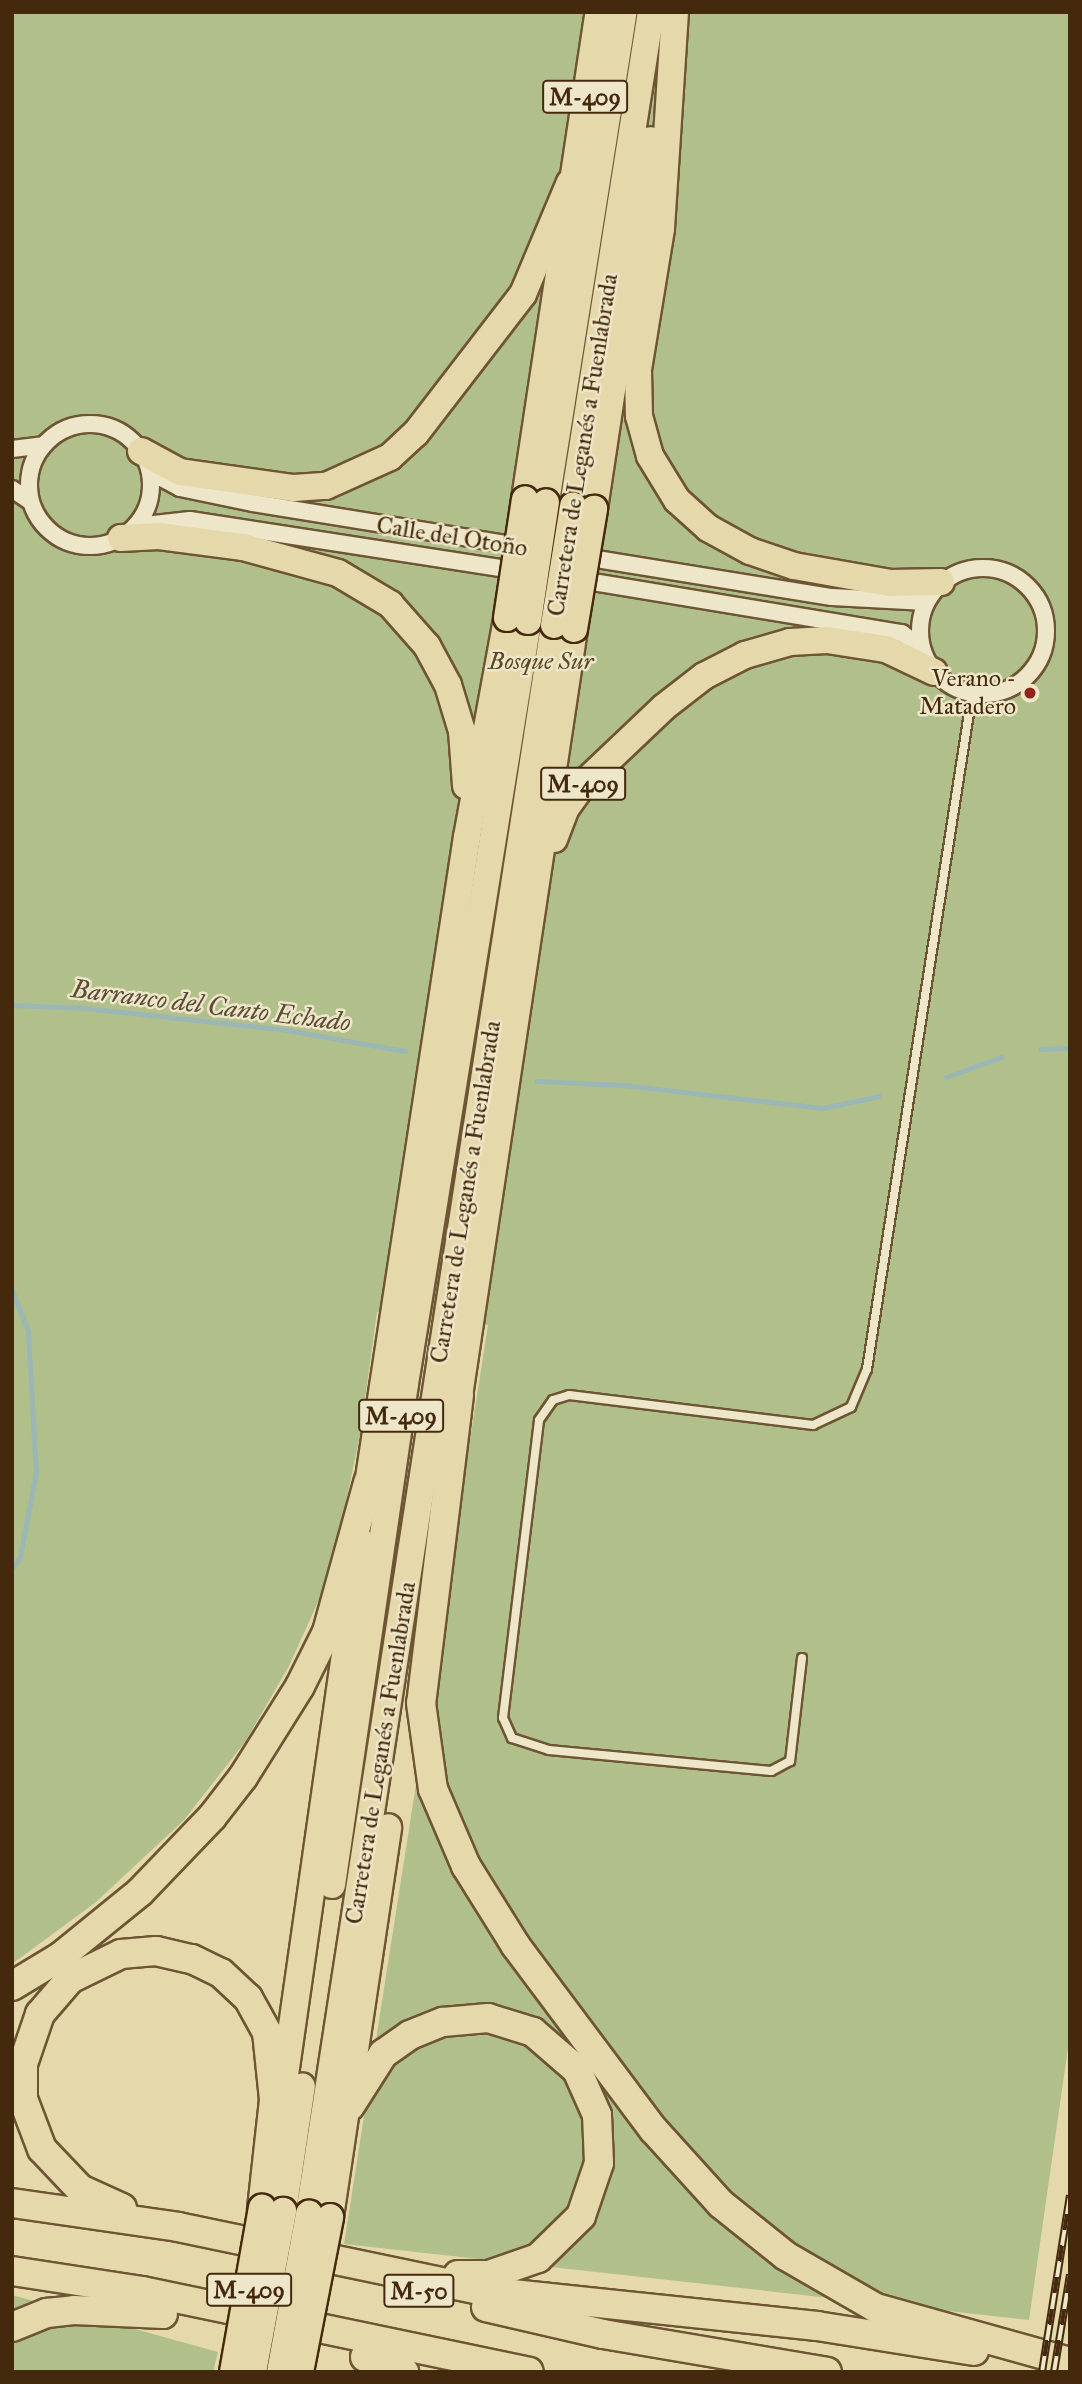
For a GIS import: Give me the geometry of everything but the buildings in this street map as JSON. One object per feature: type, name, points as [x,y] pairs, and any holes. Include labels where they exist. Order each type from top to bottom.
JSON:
[{"type":"highway","name":"M-409","points":[[536,501],[570,182],[599,12]]},
{"type":"highway","name":"M-409","points":[[536,501],[624,12]]},
{"type":"highway","name":"Carretera de Leganés a Fuenlabrada","points":[[584,507],[651,12]]},
{"type":"highway","name":"M-409","points":[[494,1175],[564,627],[674,12]]},
{"type":"highway","name":"M-409","points":[[674,12],[660,229],[638,370],[639,416],[650,456],[677,499],[708,528],[750,551],[794,566],[933,592]]},
{"type":"highway","name":"M-409","points":[[146,461],[180,472],[294,488],[326,486],[390,457],[415,433],[523,294],[570,182]]},
{"type":"highway","name":"Carretera de Leganés a Fuenlabrada","points":[[253,2372],[272,2210],[405,1384],[536,501]]},
{"type":"highway","name":"M-409","points":[[129,532],[243,547],[338,573],[390,604],[427,646],[448,685],[463,731],[467,837]]},
{"type":"highway","name":"M-409","points":[[233,2372],[272,2210],[368,1483],[467,837],[517,620]]},
{"type":"highway","name":"Carretera de Leganés a Fuenlabrada","points":[[281,2372],[320,2215],[564,627]]},
{"type":"highway","name":"M-409","points":[[300,2372],[320,2215],[350,2106],[405,1704],[554,835],[584,783],[664,707],[704,676],[745,655],[790,642],[827,640],[886,649],[928,660]]},
{"type":"highway","points":[[459,1395],[421,1703],[433,1789],[466,1866],[516,1946],[653,2129],[721,2204],[786,2256],[876,2308],[1070,2364]]},
{"type":"highway","points":[[12,1986],[60,1957],[140,1892],[212,1817],[243,1777],[300,1686],[327,1632],[368,1483]]},
{"type":"highway","points":[[178,2227],[80,2189],[42,2149],[23,2099],[23,2064],[40,2014],[70,1979],[121,1954],[156,1951],[192,1959],[236,1984],[257,2011],[271,2044],[274,2070],[272,2210]]},
{"type":"highway","points":[[350,2106],[383,2054],[410,2035],[443,2022],[488,2018],[533,2032],[577,2070],[597,2115],[599,2163],[581,2216],[538,2259],[489,2275],[418,2275]]},
{"type":"highway","points":[[12,2204],[178,2227],[418,2275],[484,2291],[817,2326],[1070,2364]]},
{"type":"highway","name":"M-50","points":[[12,2204],[603,2334],[827,2372]]},
{"type":"highway","name":"M-50","points":[[12,2271],[43,2278],[142,2291],[529,2372]]},
{"type":"highway","points":[[43,2278],[163,2314],[365,2357],[451,2372]]},
{"type":"highway","points":[[12,2327],[47,2313],[74,2310],[163,2314]]},
{"type":"highway","points":[[365,2357],[404,2372]]},
{"type":"street","points":[[12,449],[43,445],[78,425],[105,425],[128,437],[146,461],[148,505],[129,532],[83,547],[60,539],[39,520],[30,501],[32,465],[43,445]]},
{"type":"street","name":"Calle del Otoño","points":[[146,461],[180,488],[253,503],[832,597],[933,592]]},
{"type":"street","points":[[12,489],[30,501]]},
{"type":"street","name":"Calle del Otoño","points":[[129,532],[190,520],[829,619],[902,633],[928,660]]},
{"type":"street","points":[[973,567],[1002,569],[1026,583],[1045,616],[1046,643],[1032,671],[1008,689],[972,694],[949,685],[928,660],[919,624],[933,592],[973,567]]},
{"type":"lane","points":[[802,1658],[790,1762],[771,1771],[549,1750],[512,1738],[503,1718],[539,1420],[553,1400],[569,1395],[813,1425],[851,1406],[867,1368],[972,694]]},
{"type":"green space","name":"Bosque Sur","points":[[12,12],[1070,12],[1070,2034],[1029,2320],[344,2244],[488,1325],[377,1312],[360,1435],[331,1573],[289,1666],[245,1742],[184,1820],[96,1902],[12,1964]]},
{"type":"green space","points":[[12,2295],[218,2352],[213,2372],[12,2372]]},
{"type":"waterway","name":"Barranco del Canto Echado","points":[[12,1005],[85,1008],[286,1030],[405,1051]]},
{"type":"waterway","name":"Barranco del Canto Echado","points":[[1041,1049],[1070,1048]]},
{"type":"waterway","name":"Barranco del Canto Echado","points":[[946,1077],[1001,1057]]},
{"type":"waterway","name":"Barranco del Canto Echado","points":[[537,1081],[623,1085],[823,1108],[879,1096]]},
{"type":"waterway","points":[[12,1290],[28,1331],[36,1472],[20,1557],[12,1569]]},
{"type":"railway","points":[[1042,2372],[1070,2195]]},
{"type":"railway","points":[[1054,2372],[1070,2274]]},
{"type":"place","name":"Verano - Matadero","points":[[1030,693]]}]
